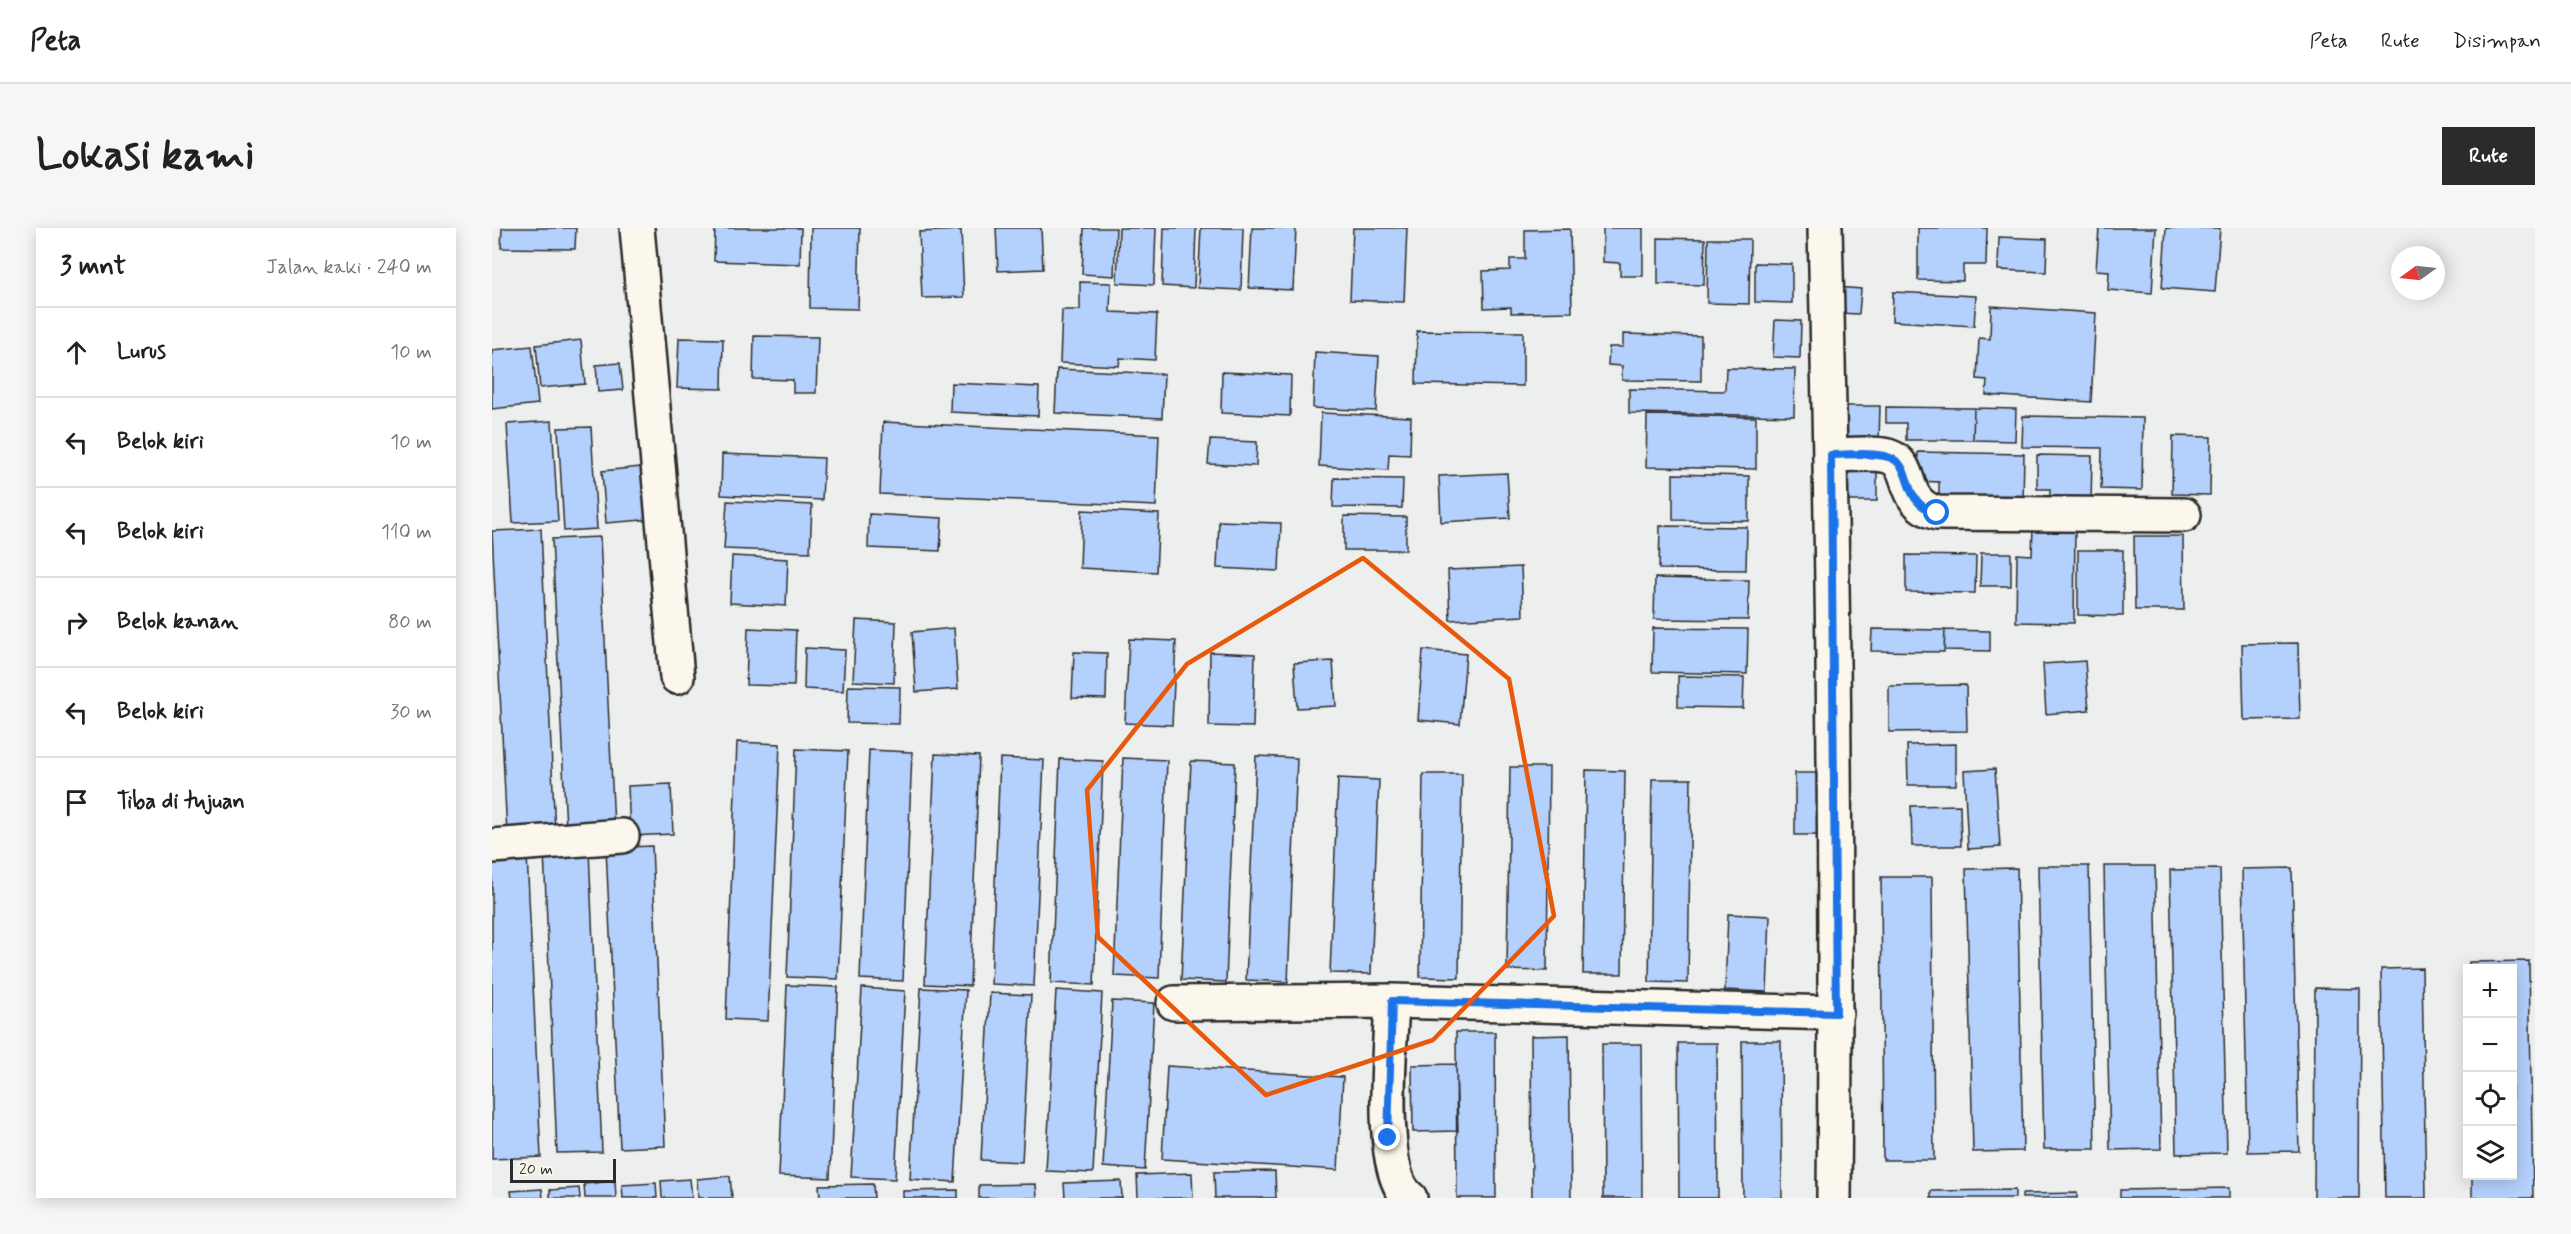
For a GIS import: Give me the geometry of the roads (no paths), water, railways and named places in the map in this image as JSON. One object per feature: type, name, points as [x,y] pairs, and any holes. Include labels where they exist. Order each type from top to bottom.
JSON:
[{"type":"street","points":[[637,228],[677,677]]},
{"type":"street","points":[[1825,228],[1831,455],[1836,1013],[1834,1198]]},
{"type":"street","points":[[1831,455],[1887,456],[1902,468],[1914,500],[1921,507],[1937,513],[2184,514]]},
{"type":"street","points":[[492,846],[622,836]]},
{"type":"street","points":[[1174,1003],[1392,1001],[1836,1013]]},
{"type":"street","points":[[1392,1001],[1388,1138],[1395,1172],[1406,1195],[1410,1198]]}]
